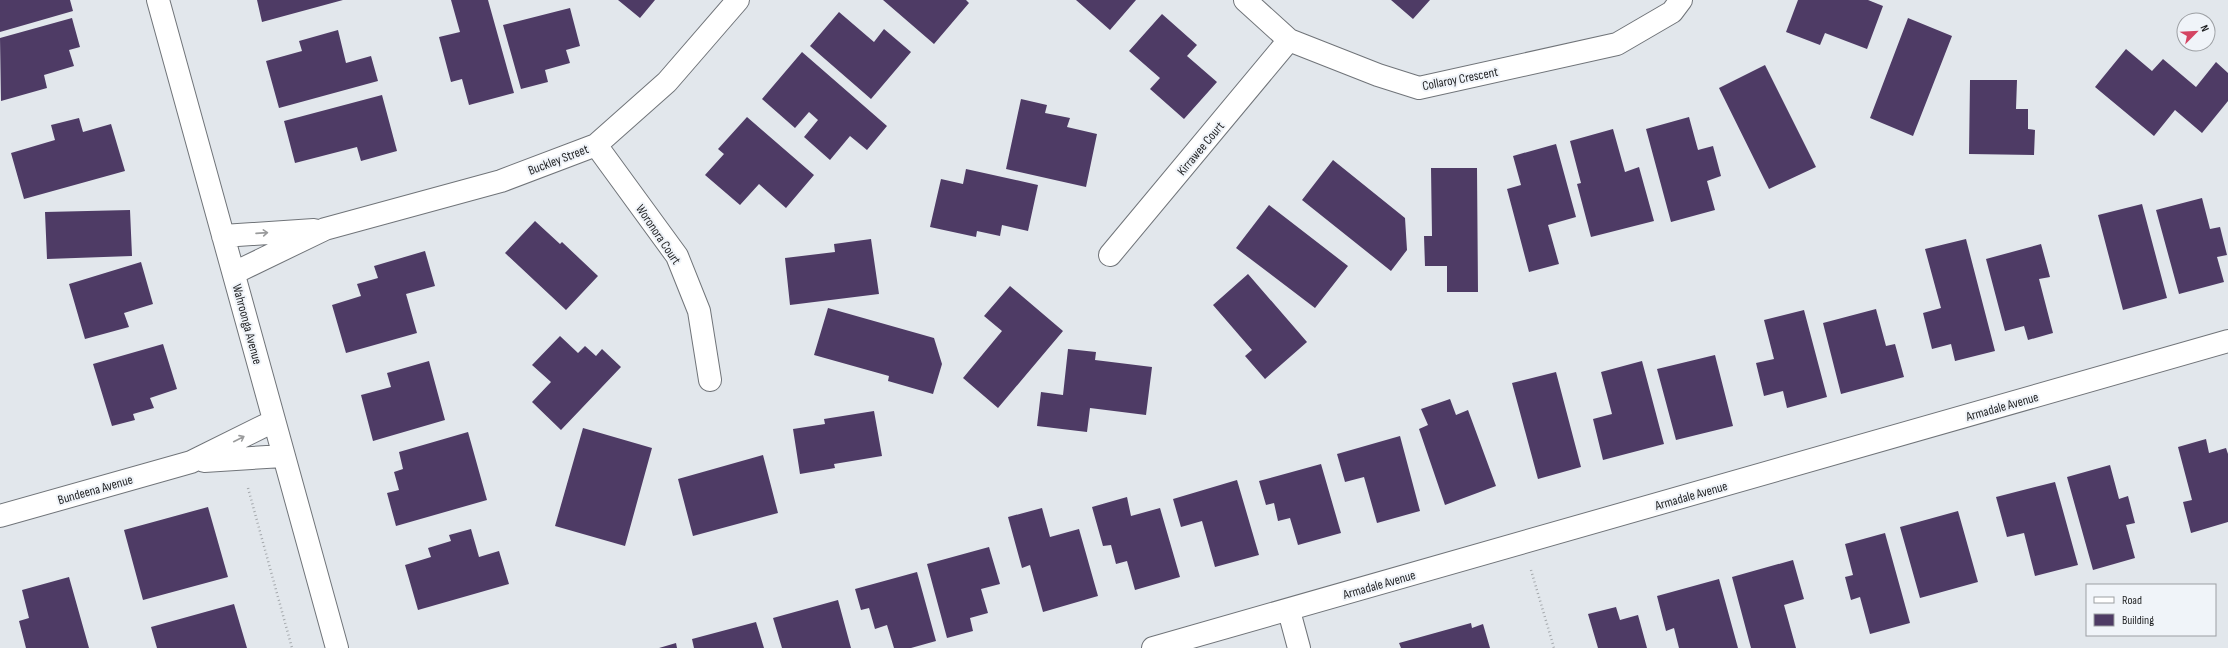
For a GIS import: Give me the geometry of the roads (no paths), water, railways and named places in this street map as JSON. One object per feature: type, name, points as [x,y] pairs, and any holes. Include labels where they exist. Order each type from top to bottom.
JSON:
[{"type":"street","name":"Wahroonga Avenue","points":[[158,0],[337,648]]},
{"type":"street","name":"Buckley Street","points":[[234,273],[325,229],[501,181],[596,145],[667,82],[738,0]]},
{"type":"street","name":"Collaroy Crescent","points":[[1245,0],[1289,40],[1378,75],[1419,88],[1618,44],[1672,12],[1681,0]]},
{"type":"street","name":"Kirrawee Court","points":[[1110,255],[1289,40]]},
{"type":"street","name":"Woronora Court","points":[[596,145],[677,256],[700,311],[710,380]]},
{"type":"street","name":"Buckley Street","points":[[223,236],[325,229]]},
{"type":"street","name":"Armadale Avenue","points":[[1153,648],[1289,611],[2228,342]]},
{"type":"street","name":"Bundeena Avenue","points":[[0,516],[191,462],[274,421]]},
{"type":"street","name":"Bundeena Avenue","points":[[191,462],[284,456]]},
{"type":"street","points":[[1289,611],[1299,648]]}]
